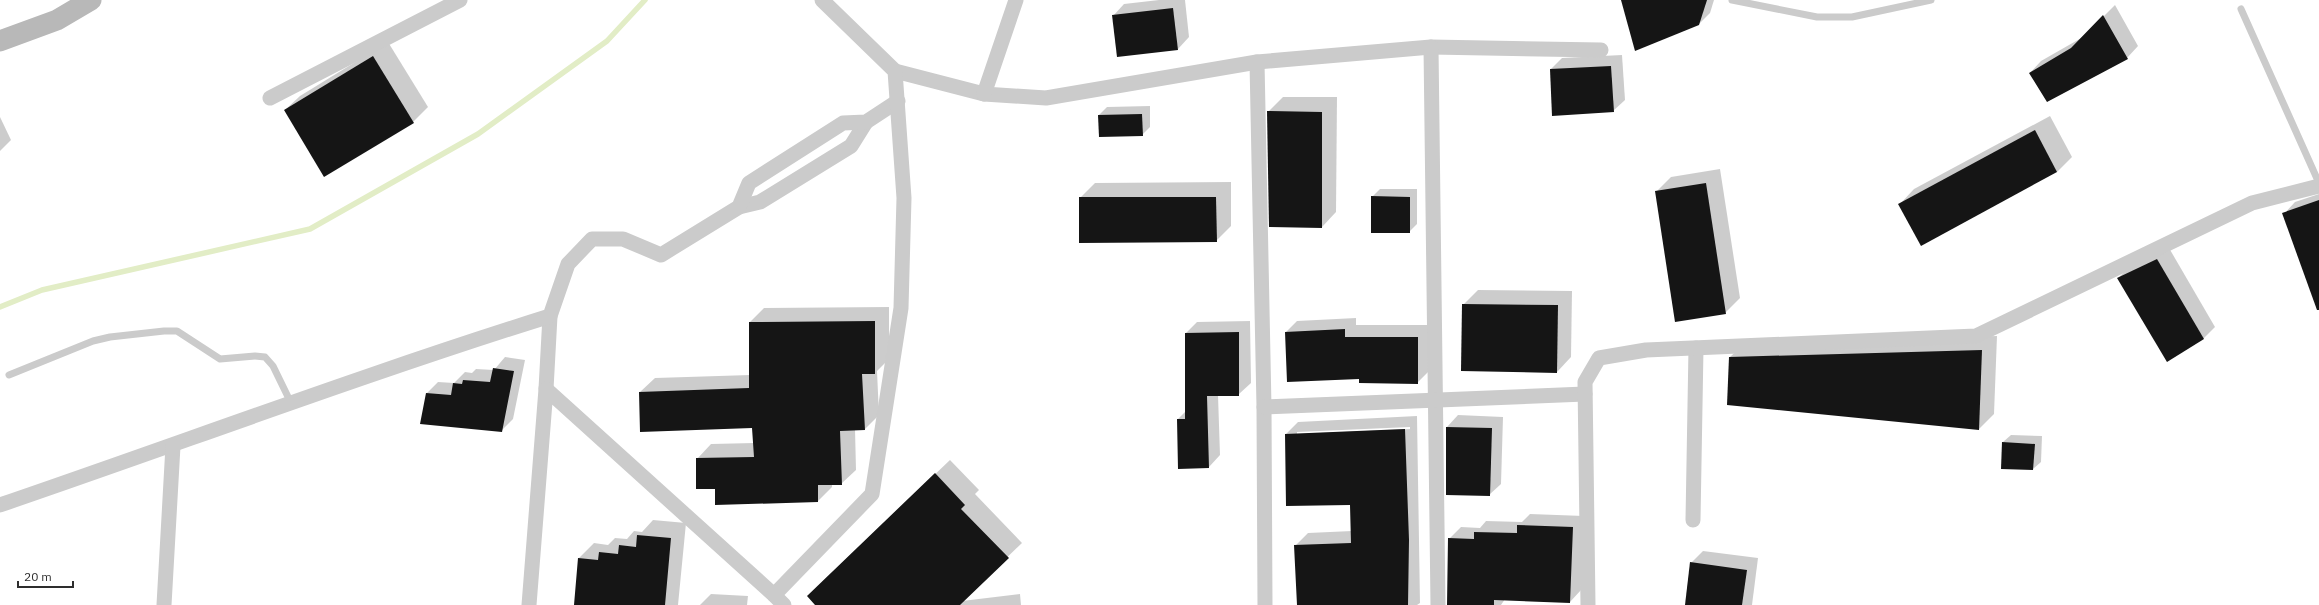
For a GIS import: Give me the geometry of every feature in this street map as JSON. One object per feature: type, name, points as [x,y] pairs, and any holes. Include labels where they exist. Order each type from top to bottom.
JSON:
[{"type":"street","points":[[0,41],[57,20],[91,0]]},
{"type":"street","points":[[270,98],[460,0]]},
{"type":"street","points":[[822,0],[895,71],[984,94],[1046,98],[1257,62],[1431,47],[1601,50]]},
{"type":"street","points":[[984,94],[1016,0]]},
{"type":"street","points":[[1431,47],[1438,605]]},
{"type":"street","points":[[1257,62],[1264,407],[1265,605]]},
{"type":"street","points":[[546,389],[779,600],[872,494],[901,308],[904,198],[895,71]]},
{"type":"street","points":[[529,605],[546,389],[550,316],[568,264],[592,239],[623,239],[661,256],[739,207],[760,202],[851,146],[866,122],[898,101]]},
{"type":"street","points":[[739,207],[749,183],[843,123],[866,122]]},
{"type":"street","points":[[1588,605],[1585,382],[1599,358],[1646,350],[1976,336],[2252,203],[2319,185]]},
{"type":"street","points":[[0,504],[173,446],[424,355],[550,316]]},
{"type":"street","points":[[1693,520],[1696,348]]},
{"type":"street","points":[[1264,407],[1585,394]]},
{"type":"street","points":[[164,605],[173,446]]},
{"type":"lane","points":[[1732,0],[1816,17],[1852,17],[1931,0]]},
{"type":"lane","points":[[2241,9],[2319,185]]},
{"type":"lane","points":[[9,375],[93,341],[110,337],[177,331],[220,359],[255,356],[265,357],[273,366],[291,403]]},
{"type":"building","points":[[1621,0],[1707,0],[1699,25],[1635,51]]},
{"type":"building","points":[[1173,8],[1178,50],[1117,57],[1112,15]]},
{"type":"building","points":[[2103,15],[2128,59],[2047,102],[2029,73],[2071,48]]},
{"type":"building","points":[[373,56],[414,123],[324,177],[284,110]]},
{"type":"building","points":[[1611,66],[1614,112],[1552,116],[1550,69]]},
{"type":"building","points":[[1267,111],[1322,112],[1322,228],[1269,227]]},
{"type":"building","points":[[1142,114],[1143,136],[1099,137],[1098,115]]},
{"type":"building","points":[[2035,130],[2057,172],[1921,246],[1898,204]]},
{"type":"building","points":[[1706,183],[1726,314],[1675,322],[1655,191]]},
{"type":"building","points":[[1371,196],[1410,197],[1410,233],[1371,233]]},
{"type":"building","points":[[1079,197],[1216,197],[1217,242],[1079,243]]},
{"type":"building","points":[[2319,200],[2319,310],[2317,310],[2282,213]]},
{"type":"building","points":[[2157,259],[2204,339],[2167,362],[2117,278]]},
{"type":"building","points":[[1462,304],[1558,305],[1557,373],[1461,371]]},
{"type":"building","points":[[875,321],[875,374],[862,374],[865,430],[840,431],[842,485],[818,485],[818,502],[715,505],[715,489],[696,489],[696,458],[754,457],[752,428],[640,432],[639,392],[749,388],[749,322]]},
{"type":"building","points":[[1345,329],[1345,337],[1418,337],[1418,384],[1359,383],[1359,379],[1287,382],[1285,332]]},
{"type":"building","points":[[1239,332],[1239,396],[1207,396],[1209,468],[1178,469],[1177,419],[1185,419],[1185,333]]},
{"type":"building","points":[[1982,350],[1979,430],[1727,405],[1729,357]]},
{"type":"building","points":[[493,368],[514,371],[502,432],[420,424],[426,393],[451,395],[453,383],[462,384],[463,380],[490,382]]},
{"type":"building","points":[[1446,427],[1492,428],[1490,496],[1446,495]]},
{"type":"building","points":[[1405,429],[1409,540],[1408,605],[1297,605],[1294,545],[1351,543],[1350,505],[1286,506],[1285,434]]},
{"type":"building","points":[[2002,442],[2035,444],[2033,470],[2001,469]]},
{"type":"building","points":[[935,473],[965,505],[961,509],[1009,558],[960,605],[815,605],[807,596]]},
{"type":"building","points":[[1517,525],[1573,527],[1570,603],[1494,600],[1494,605],[1447,605],[1448,538],[1474,539],[1474,532],[1517,533]]},
{"type":"building","points":[[637,535],[671,538],[665,605],[574,605],[578,558],[598,560],[599,552],[618,554],[619,545],[636,547]]},
{"type":"building","points":[[1690,562],[1747,570],[1742,605],[1685,605]]},
{"type":"waterway","points":[[0,307],[42,290],[310,229],[478,134],[607,41],[645,0]]}]
